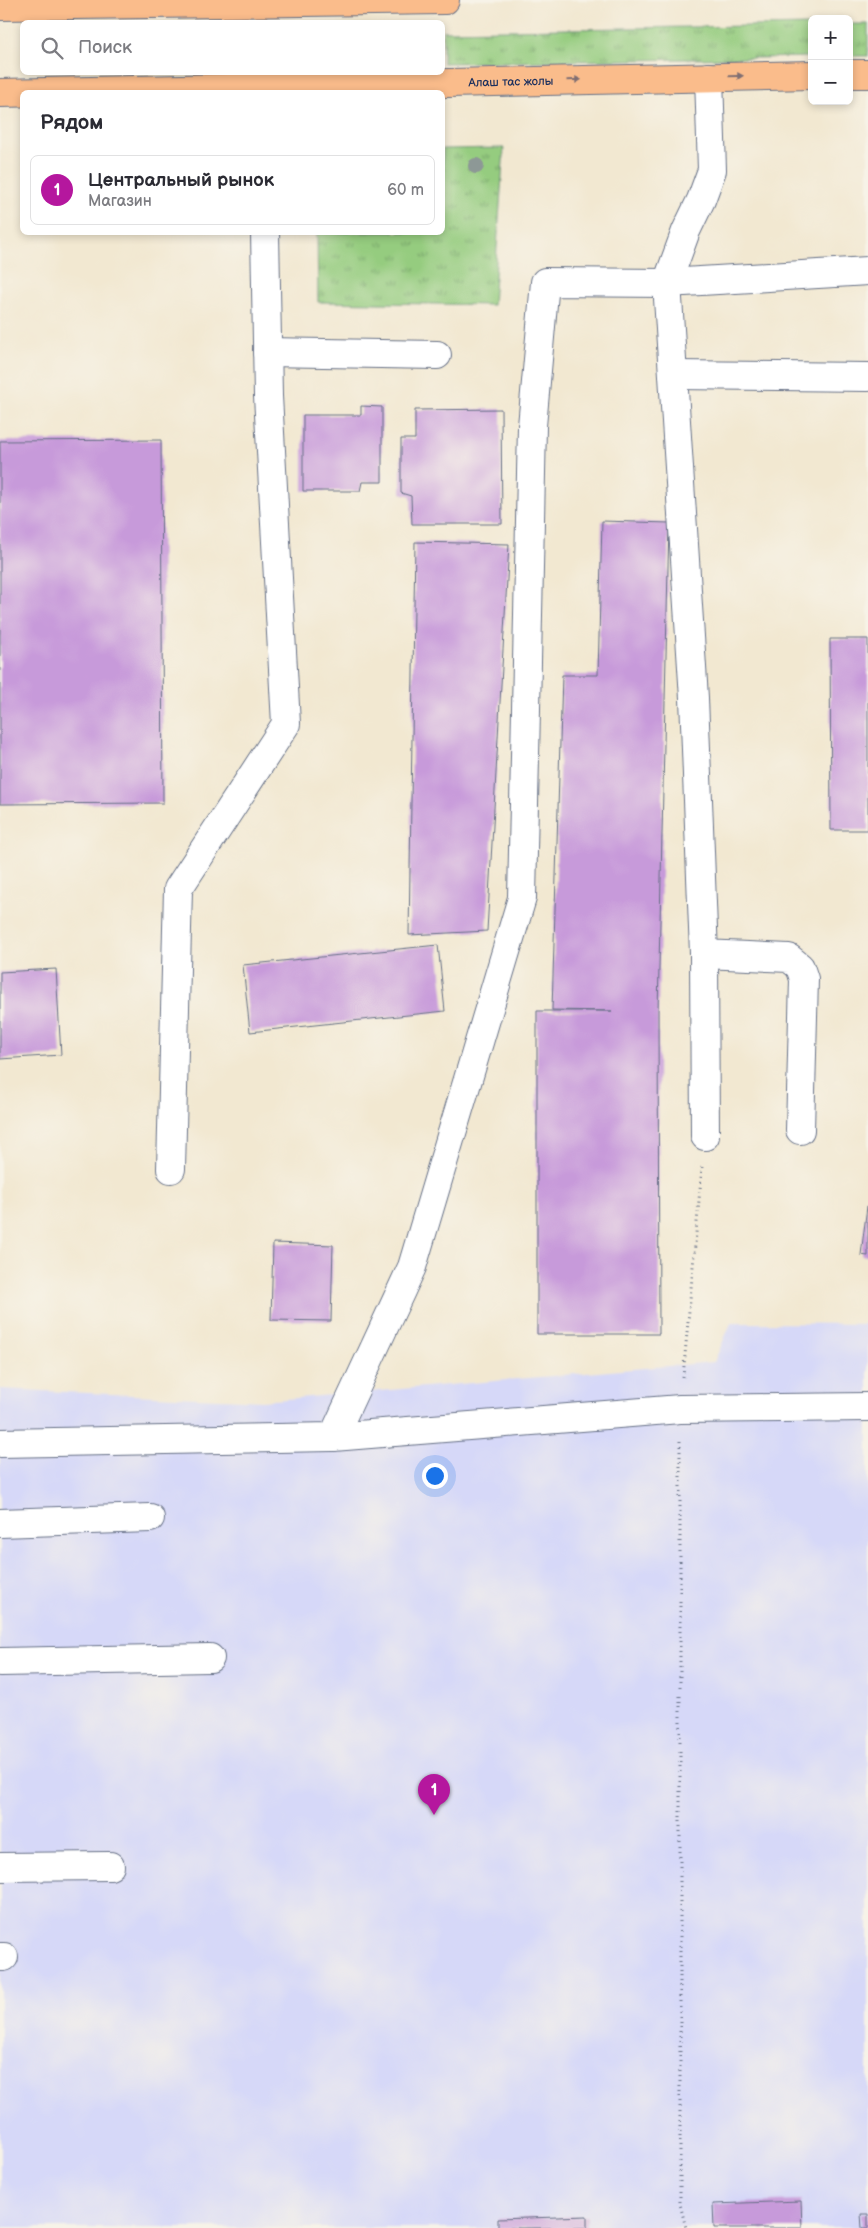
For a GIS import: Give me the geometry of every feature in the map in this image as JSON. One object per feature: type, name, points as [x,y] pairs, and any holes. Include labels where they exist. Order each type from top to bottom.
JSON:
[{"type":"main road","points":[[0,6],[203,13],[446,0]]},
{"type":"main road","points":[[853,74],[868,74]]},
{"type":"main road","name":"Алаш тас жолы","points":[[52,90],[206,81],[262,90],[808,75]]},
{"type":"main road","name":"Алаш тас жолы","points":[[0,93],[20,92]]},
{"type":"lane","points":[[705,1136],[704,954],[694,698],[667,283],[686,231],[701,200],[712,170],[709,77]]},
{"type":"lane","points":[[171,1169],[178,889],[286,724],[267,352],[265,235]]},
{"type":"lane","points":[[333,1437],[412,1267],[522,898],[532,426],[545,282],[667,283],[868,271]]},
{"type":"lane","points":[[267,352],[437,355]]},
{"type":"lane","points":[[674,375],[868,377]]},
{"type":"lane","points":[[704,954],[789,958],[800,967],[804,978],[800,1130]]},
{"type":"lane","points":[[0,1443],[333,1437],[680,1409],[868,1407]]},
{"type":"lane","points":[[0,1523],[150,1518]]},
{"type":"lane","points":[[0,1662],[210,1658]]},
{"type":"lane","points":[[0,1867],[110,1866]]},
{"type":"path","points":[[686,2228],[680,2204],[680,1409],[705,1136]]},
{"type":"shaded area","points":[[731,1323],[868,1324],[868,2228],[0,2228],[0,1389],[263,1401],[714,1362]]},
{"type":"green space","points":[[853,24],[868,24],[868,56],[853,56]]},
{"type":"green space","points":[[808,25],[808,57],[445,63],[445,31]]},
{"type":"green space","points":[[504,148],[493,305],[318,302],[317,235],[445,235],[445,149]]},
{"type":"building","points":[[361,406],[382,407],[382,482],[362,482],[360,491],[303,491],[303,415],[361,415]]},
{"type":"building","points":[[501,409],[502,524],[412,524],[411,496],[401,493],[401,439],[415,439],[415,410]]},
{"type":"building","points":[[161,440],[163,803],[0,804],[0,441]]},
{"type":"building","points":[[602,521],[669,523],[658,1011],[659,1334],[537,1334],[537,1011],[612,1011],[552,1010],[562,675],[598,675]]},
{"type":"building","points":[[415,542],[509,544],[487,931],[409,935]]},
{"type":"building","points":[[830,639],[868,639],[868,830],[831,830]]},
{"type":"building","points":[[438,945],[445,1011],[250,1032],[243,965]]},
{"type":"building","points":[[56,969],[61,1055],[0,1059],[0,972]]},
{"type":"building","points":[[868,1206],[868,1256],[861,1255]]},
{"type":"building","points":[[273,1243],[333,1245],[331,1321],[271,1320]]},
{"type":"building","points":[[801,2201],[802,2228],[714,2228],[713,2204]]},
{"type":"building","points":[[861,2214],[868,2214],[868,2228],[862,2228]]},
{"type":"building","points":[[587,2216],[587,2228],[498,2228],[498,2219]]},
{"type":"place","name":"Центральный рынок","points":[[434,1815]]}]
